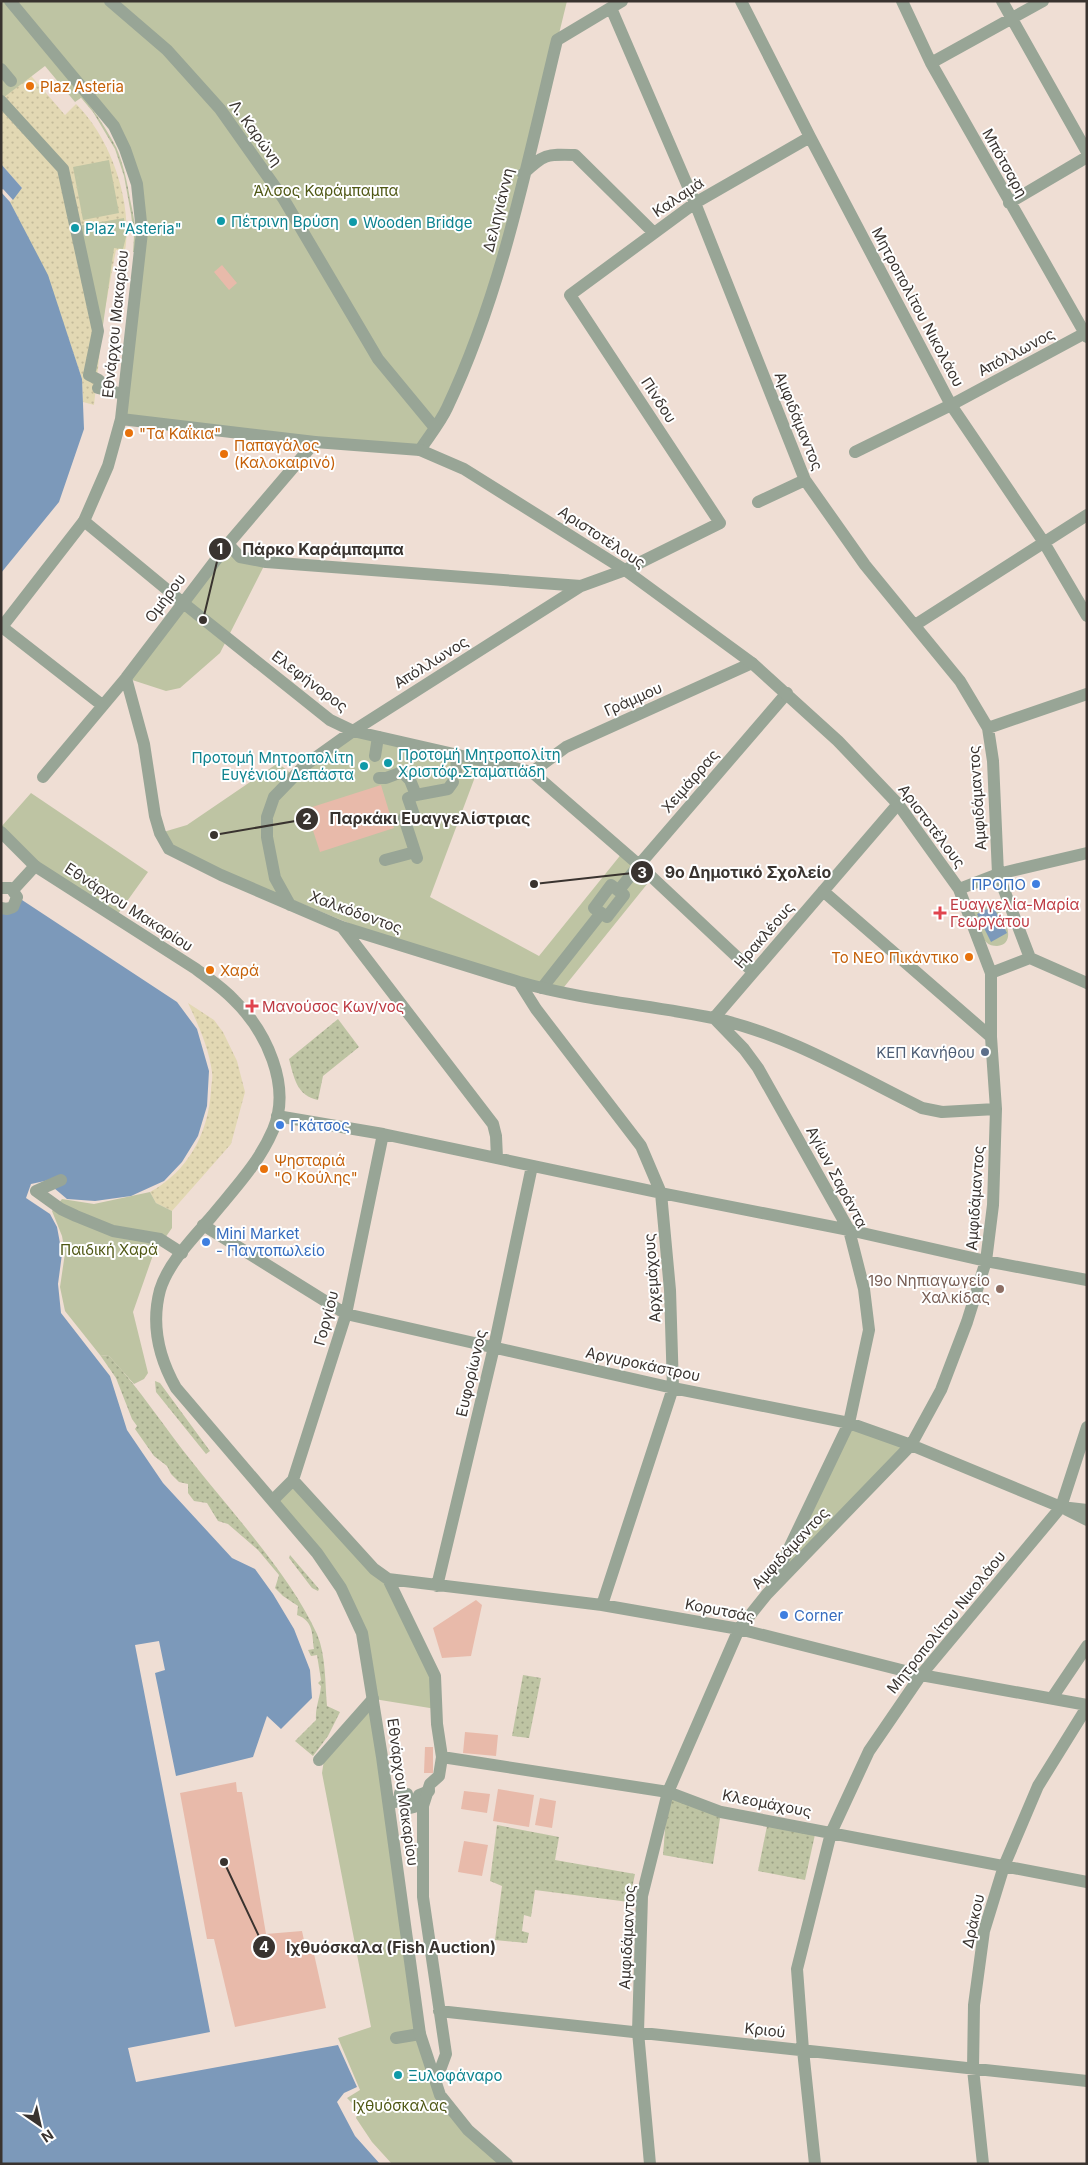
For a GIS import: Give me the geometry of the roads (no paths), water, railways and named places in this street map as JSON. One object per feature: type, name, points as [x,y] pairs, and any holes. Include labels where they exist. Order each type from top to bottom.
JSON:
[{"type":"street","name":"Εθνάρχου Μακαρίου","points":[[2,627],[84,521],[108,466],[120,419],[142,232],[137,184],[125,149],[114,126],[10,1]]},
{"type":"street","name":"Λ. Καρώνη","points":[[110,1],[167,50],[220,109],[283,198],[378,359],[434,428]]},
{"type":"street","name":"Μητροπολίτου Νικολάου","points":[[741,1],[810,137],[951,405],[1043,541],[1087,616]]},
{"type":"street","name":"Μπότσαρη","points":[[902,1],[931,63],[1009,203],[1086,334]]},
{"type":"street","points":[[1002,1],[1087,152]]},
{"type":"street","points":[[931,63],[1043,1]]},
{"type":"street","name":"Δεληγιάννη","points":[[420,450],[446,410],[482,325],[507,245],[557,40],[617,4]]},
{"type":"street","name":"Αμφιδάμαντος","points":[[617,4],[804,480],[864,565],[960,681],[988,728],[993,761],[998,874],[1030,958]]},
{"type":"street","points":[[1,69],[11,81]]},
{"type":"street","points":[[1,101],[63,169],[98,331],[89,375],[98,384],[123,394]]},
{"type":"street","name":"Καλαμά","points":[[570,295],[695,204],[810,137]]},
{"type":"street","points":[[524,174],[541,157],[555,154],[575,155],[654,233]]},
{"type":"street","points":[[1009,203],[1087,157]]},
{"type":"street","name":"Πίνδου","points":[[570,295],[720,523]]},
{"type":"street","name":"Απόλλωνος","points":[[855,452],[951,405],[1086,334]]},
{"type":"street","name":"Αριστοτέλους","points":[[120,419],[315,442],[420,450],[464,470],[625,570],[752,662],[787,693],[898,804],[959,889],[991,973]]},
{"type":"street","name":"Ομήρου","points":[[43,777],[126,678],[228,544],[315,442]]},
{"type":"street","points":[[758,502],[804,480]]},
{"type":"street","points":[[914,625],[1043,541],[1087,515]]},
{"type":"street","name":"Ελεφήνορος","points":[[84,521],[330,720],[352,731],[532,772],[639,865],[754,972]]},
{"type":"street","name":"Απόλλωνος","points":[[290,905],[275,878],[270,856],[267,817],[270,806],[281,788],[304,766],[352,731],[581,586],[625,570],[720,523]]},
{"type":"street","points":[[228,544],[240,558],[266,562],[581,586]]},
{"type":"street","points":[[2,627],[102,705]]},
{"type":"street","name":"Γράμμου","points":[[532,772],[566,746],[752,662]]},
{"type":"street","name":"Χαλκόδοντος","points":[[126,678],[144,744],[155,816],[160,833],[168,849],[221,875],[342,927],[542,988],[714,1018],[786,1041],[922,1108],[942,1112],[996,1109]]},
{"type":"street","name":"Χειμάρρας","points":[[542,988],[601,913],[607,917],[624,895],[618,890],[787,693]]},
{"type":"street","points":[[988,728],[1087,694]]},
{"type":"street","points":[[375,756],[378,737]]},
{"type":"street","points":[[385,860],[416,855],[404,818],[414,815],[408,798],[448,789],[454,777],[457,756]]},
{"type":"street","points":[[379,778],[386,778],[402,772],[410,780],[416,795]]},
{"type":"street","name":"Ηρακλέους","points":[[714,1018],[898,804]]},
{"type":"street","name":"Εθνάρχου Μακαρίου","points":[[1,832],[35,866],[196,969],[234,999],[254,1024],[270,1052],[278,1082],[278,1116],[260,1155],[182,1253],[160,1289],[156,1327],[162,1357],[168,1374],[187,1402],[317,1553],[341,1588],[362,1633],[389,1803],[420,2034],[440,2095],[450,2110],[468,2130],[507,2164]]},
{"type":"street","points":[[959,889],[998,874],[1087,853]]},
{"type":"street","points":[[1,908],[10,908],[16,904],[17,897],[7,889],[35,866]]},
{"type":"street","points":[[823,891],[991,1037]]},
{"type":"street","points":[[342,927],[493,1124],[496,1136],[497,1158]]},
{"type":"street","points":[[991,973],[1030,958],[1087,983]]},
{"type":"street","name":"Αμφιδάμαντος","points":[[650,2164],[638,2032],[642,1896],[668,1792],[739,1629],[767,1594],[911,1445],[941,1390],[968,1322],[986,1261],[993,1205],[996,1109],[991,1037],[991,973]]},
{"type":"street","name":"Αρχεμάχους","points":[[519,982],[536,1009],[641,1146],[662,1193],[670,1290],[673,1388],[602,1605]]},
{"type":"street","name":"Αγίων Σαράντα","points":[[714,1018],[744,1048],[758,1068],[850,1230],[864,1289],[869,1330],[848,1423],[767,1594]]},
{"type":"street","points":[[278,1116],[383,1134],[662,1193],[850,1230],[986,1261],[1087,1280]]},
{"type":"street","name":"Γοργίου","points":[[273,1500],[293,1480],[346,1314],[383,1134]]},
{"type":"street","name":"Ευφορίωνος","points":[[437,1586],[494,1347],[532,1166]]},
{"type":"street","points":[[61,1180],[36,1191],[61,1209],[76,1216],[113,1231],[160,1238],[182,1253]]},
{"type":"street","name":"Αργυροκάστρου","points":[[204,1225],[346,1314],[673,1388],[848,1423],[911,1445],[1060,1507],[1087,1510]]},
{"type":"street","name":"Μητροπολίτου Νικολάου","points":[[815,2164],[797,1969],[830,1833],[869,1751],[921,1675],[1060,1507],[1087,1427]]},
{"type":"street","name":"Κορυτσάς","points":[[293,1480],[374,1569],[388,1579],[602,1605],[739,1629],[921,1675],[1087,1706]]},
{"type":"street","points":[[1060,1507],[1087,1520]]},
{"type":"street","points":[[388,1579],[435,1676],[437,1724],[442,1758],[439,1776],[430,1784],[423,1806],[423,1897],[446,2054],[436,2081]]},
{"type":"street","points":[[1052,1698],[1087,1646]]},
{"type":"street","points":[[319,1760],[373,1699]]},
{"type":"street","name":"Δράκου","points":[[983,2164],[973,2069],[974,2005],[984,1931],[1004,1866],[1038,1786],[1087,1706]]},
{"type":"street","name":"Κλεομάχους","points":[[442,1758],[668,1792],[721,1812],[1087,1882]]},
{"type":"street","points":[[389,1803],[400,1801],[400,1794],[407,1794],[410,1808],[414,1807],[419,1795],[429,1791]]},
{"type":"street","name":"Κριού","points":[[439,2011],[1087,2081]]},
{"type":"street","points":[[396,2038],[420,2034]]},
{"type":"water","points":[[1,164],[22,188],[13,200],[3,189],[1,190]]},
{"type":"water","points":[[1,192],[10,202],[48,275],[82,379],[84,429],[59,502],[1,573]]},
{"type":"water","points":[[22,900],[177,1002],[197,1029],[209,1071],[207,1106],[198,1136],[182,1162],[164,1181],[131,1196],[95,1201],[67,1199],[54,1188],[63,1177],[31,1184],[26,1198],[50,1214],[57,1227],[62,1254],[58,1284],[61,1313],[110,1376],[127,1430],[163,1483],[232,1558],[255,1569],[294,1629],[310,1670],[312,1698],[281,1729],[267,1716],[253,1757],[176,1776],[155,1673],[165,1670],[159,1641],[135,1645],[210,2032],[128,2048],[136,2082],[338,2045],[357,2087],[344,2093],[337,2102],[355,2136],[380,2164],[1,2164],[1,913]]},
{"type":"water","points":[[993,906],[1007,933],[991,942],[977,914]]},
{"type":"place","name":"Plaz Asteria","points":[[30,86]]},
{"type":"place","name":"Πέτρινη Βρύση","points":[[221,221]]},
{"type":"place","name":"Wooden Bridge","points":[[353,222]]},
{"type":"place","name":"Plaz \"Asteria\"","points":[[75,228]]},
{"type":"place","name":"\"Τα Καΐκια\"","points":[[129,433]]},
{"type":"place","name":"Παπαγάλος (Καλοκαιρινό)","points":[[224,454]]},
{"type":"place","name":"Πάρκο Καράμπαμπα","points":[[203,620]]},
{"type":"place","name":"Προτομή Μητροπολίτη Χριστόφ.Σταματιάδη","points":[[388,763]]},
{"type":"place","name":"Προτομή Μητροπολίτη Ευγένιου Δεπάστα","points":[[364,766]]},
{"type":"place","name":"Παρκάκι Ευαγγελίστριας","points":[[214,835]]},
{"type":"place","name":"9ο Δημοτικό Σχολείο","points":[[534,884]]},
{"type":"place","name":"ΠΡΟΠΟ","points":[[1036,884]]},
{"type":"place","name":"Ευαγγελία-Μαρία Γεωργάτου","points":[[940,913]]},
{"type":"place","name":"Το ΝΕΟ Πικάντικο","points":[[969,957]]},
{"type":"place","name":"Χαρά","points":[[210,970]]},
{"type":"place","name":"Μανούσος Κων/νος","points":[[252,1006]]},
{"type":"place","name":"ΚΕΠ Κανήθου","points":[[985,1052]]},
{"type":"place","name":"Γκάτσος","points":[[280,1125]]},
{"type":"place","name":"Ψησταριά \"Ο Κούλης\"","points":[[264,1169]]},
{"type":"place","name":"Mini Market - Παντοπωλείο","points":[[206,1242]]},
{"type":"place","name":"19ο Νηπιαγωγείο Χαλκίδας","points":[[1000,1289]]},
{"type":"place","name":"Corner","points":[[784,1615]]},
{"type":"place","name":"Ιχθυόσκαλα (Fish Auction)","points":[[224,1862]]},
{"type":"place","name":"Ξυλοφάναρο","points":[[398,2075]]},
{"type":"park label","name":"Άλσος Καράμπαμπα","points":[[326,190]]},
{"type":"park label","name":"Παιδική Χαρά","points":[[109,1249]]},
{"type":"park label","name":"Ιχθυόσκαλας","points":[[400,2105]]}]
